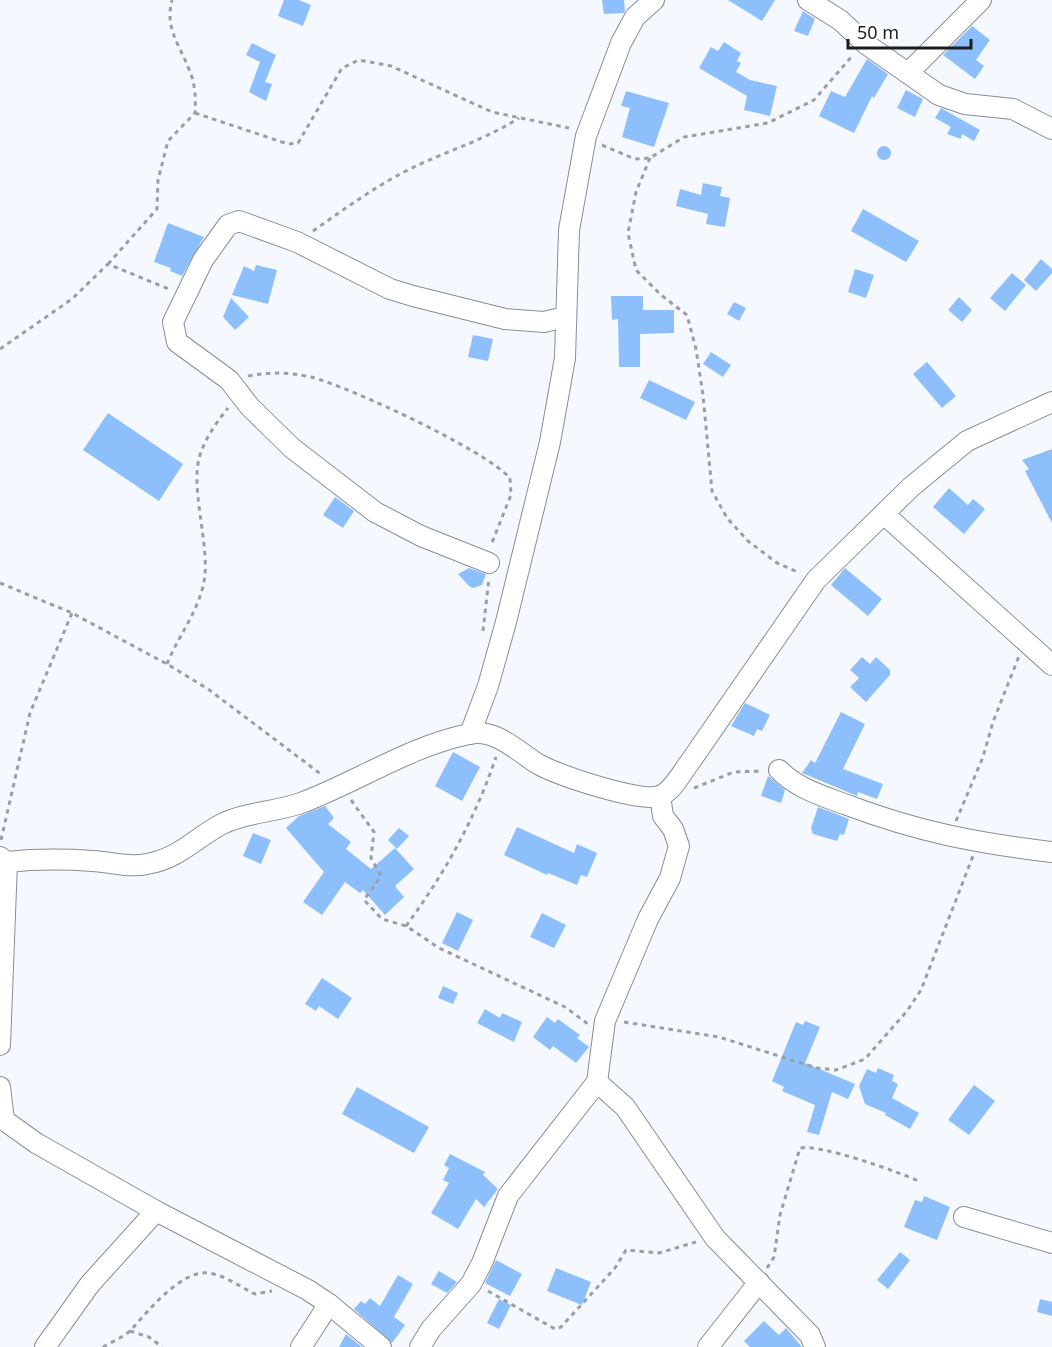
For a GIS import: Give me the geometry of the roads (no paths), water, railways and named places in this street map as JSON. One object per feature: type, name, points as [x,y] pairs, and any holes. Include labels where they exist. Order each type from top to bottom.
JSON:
[{"type":"street","points":[[470,734],[488,686],[503,633],[550,442],[565,358],[569,230],[586,136],[621,43],[635,17],[654,0]]},
{"type":"street","points":[[808,0],[840,20],[866,44],[939,95],[965,104],[1013,110],[1052,129]]},
{"type":"street","points":[[908,73],[981,0]]},
{"type":"street","points":[[489,563],[421,536],[375,512],[292,448],[234,386],[177,342],[173,322],[203,260],[228,225],[239,221],[297,242],[390,289],[413,296],[505,319],[544,322],[566,317]]},
{"type":"street","points":[[420,1347],[431,1329],[471,1284],[482,1263],[508,1196],[597,1082],[605,1020],[648,919],[670,878],[679,846],[673,829],[663,816],[665,792],[816,580],[885,515],[910,487],[967,441],[1052,402]]},
{"type":"street","points":[[885,515],[1052,665]]},
{"type":"street","points":[[0,1045],[2,854],[126,866],[146,864],[177,855],[223,823],[300,803],[421,750],[470,734],[516,746],[538,764],[572,778],[630,795],[665,792]]},
{"type":"street","points":[[779,770],[791,782],[886,820],[978,843],[1052,852]]},
{"type":"street","points":[[597,1082],[625,1107],[715,1238],[810,1335],[815,1347]]},
{"type":"street","points":[[0,1087],[2,1120],[36,1143],[156,1211],[294,1283],[329,1304],[381,1347]]},
{"type":"street","points":[[45,1347],[90,1284],[156,1211]]},
{"type":"street","points":[[964,1217],[1052,1243]]},
{"type":"street","points":[[708,1347],[759,1282]]},
{"type":"street","points":[[301,1347],[329,1304]]}]
